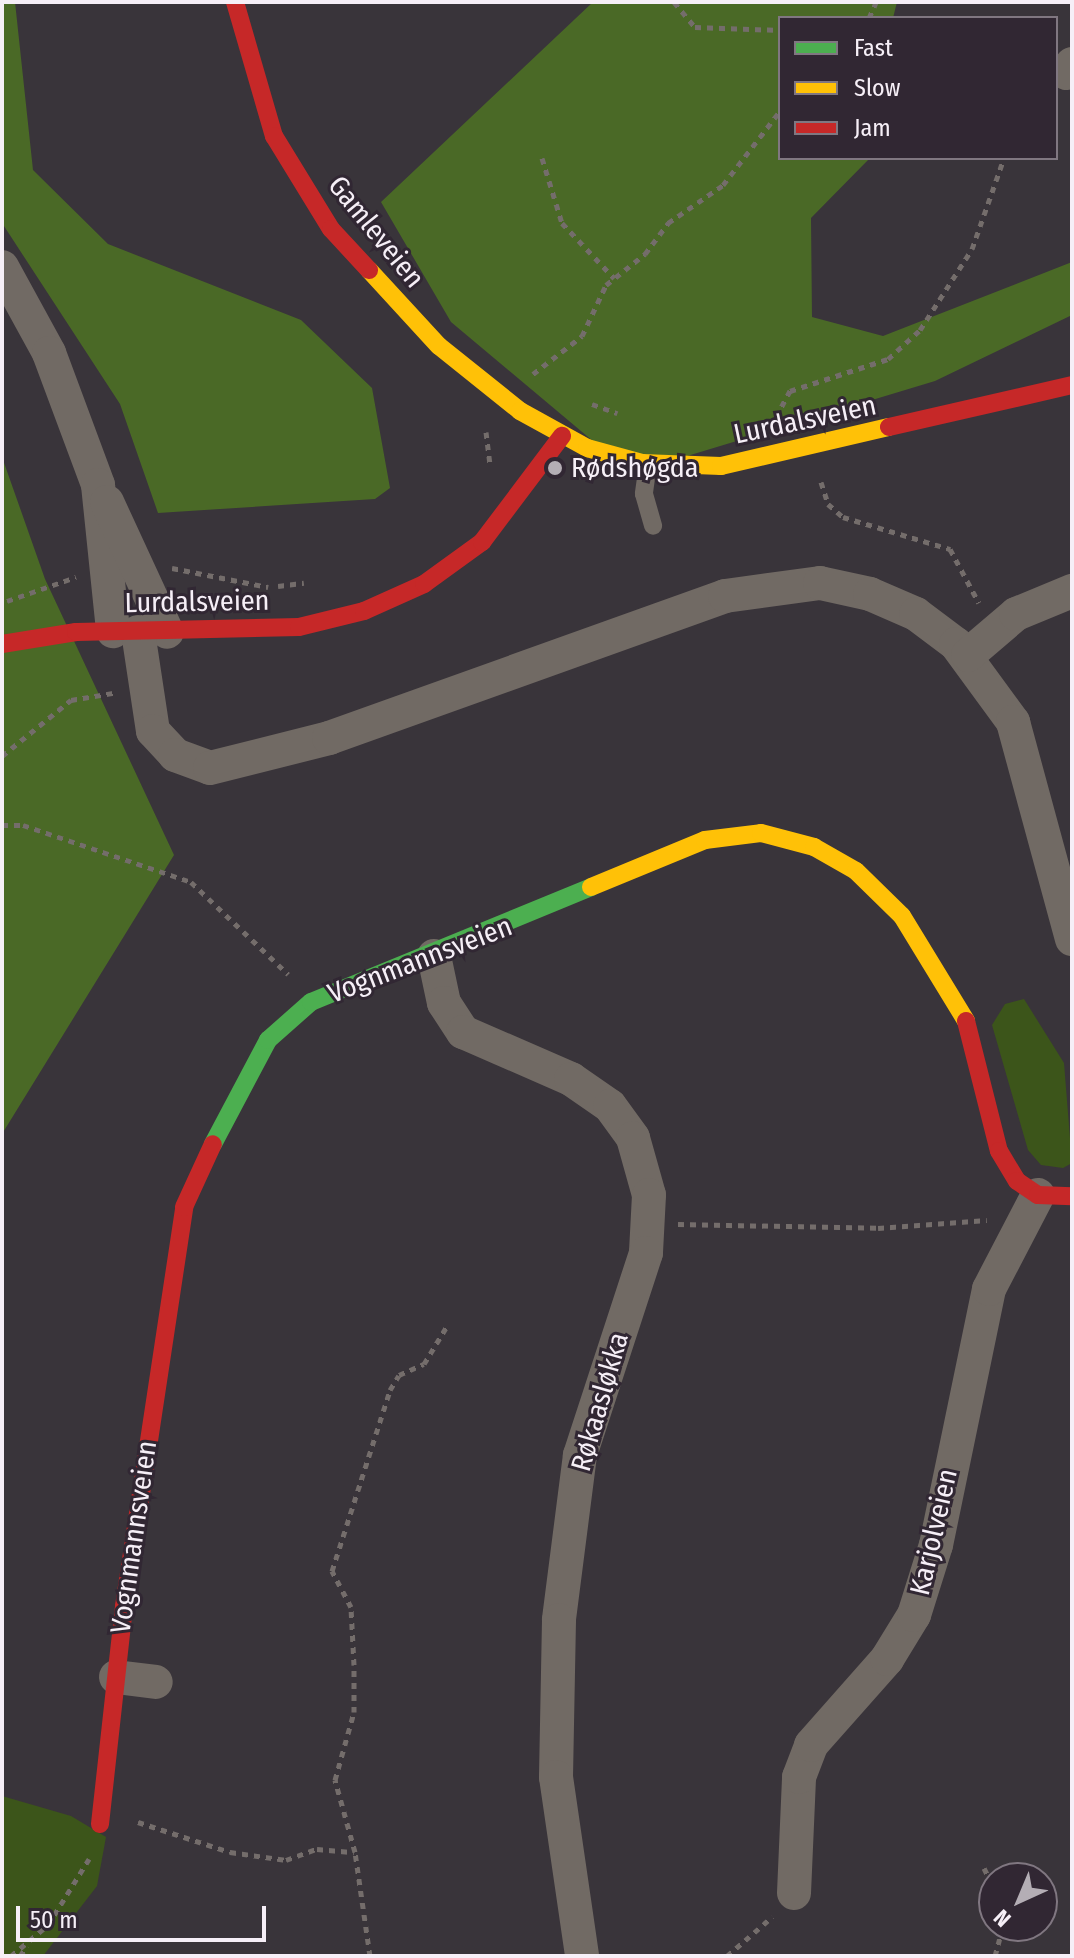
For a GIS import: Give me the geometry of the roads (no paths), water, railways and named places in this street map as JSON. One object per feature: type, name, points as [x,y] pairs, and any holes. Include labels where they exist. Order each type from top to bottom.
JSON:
[{"type":"street","name":"Gamleveien","points":[[235,2],[274,136],[331,229],[439,346],[562,436]]},
{"type":"street","points":[[2,267],[49,353],[98,485],[140,631]]},
{"type":"street","name":"Lurdalsveien","points":[[2,644],[140,631],[299,627],[395,599],[450,567],[506,520],[562,436],[648,464],[721,466],[789,456],[1072,385]]},
{"type":"street","points":[[98,485],[140,631],[142,694],[153,731],[175,755],[193,765],[238,765],[725,596],[791,584],[845,586],[916,614],[979,644],[1013,722],[1072,939]]},
{"type":"street","points":[[979,644],[1072,591]]},
{"type":"street","name":"Vognmannsveien","points":[[100,1824],[116,1677],[184,1207],[241,1082],[268,1040],[311,1002],[434,956],[705,840],[761,833],[814,847],[856,871],[935,959],[963,1007],[999,1151],[1031,1193]]},
{"type":"street","name":"Røkaasløkka","points":[[434,956],[444,1003],[463,1032],[571,1079],[610,1106],[643,1165],[649,1222],[646,1253],[580,1455],[560,1605],[556,1777],[582,1956]]},
{"type":"street","points":[[1031,1193],[1072,1196]]},
{"type":"street","name":"Karjolveien","points":[[794,1893],[799,1777],[811,1745],[887,1659],[914,1615],[936,1545],[989,1289],[1031,1193]]},
{"type":"street","points":[[116,1677],[156,1682]]},
{"type":"lane","points":[[648,464],[644,494],[653,526]]},
{"type":"place","name":"Rødshøgda","points":[[555,468]]}]
